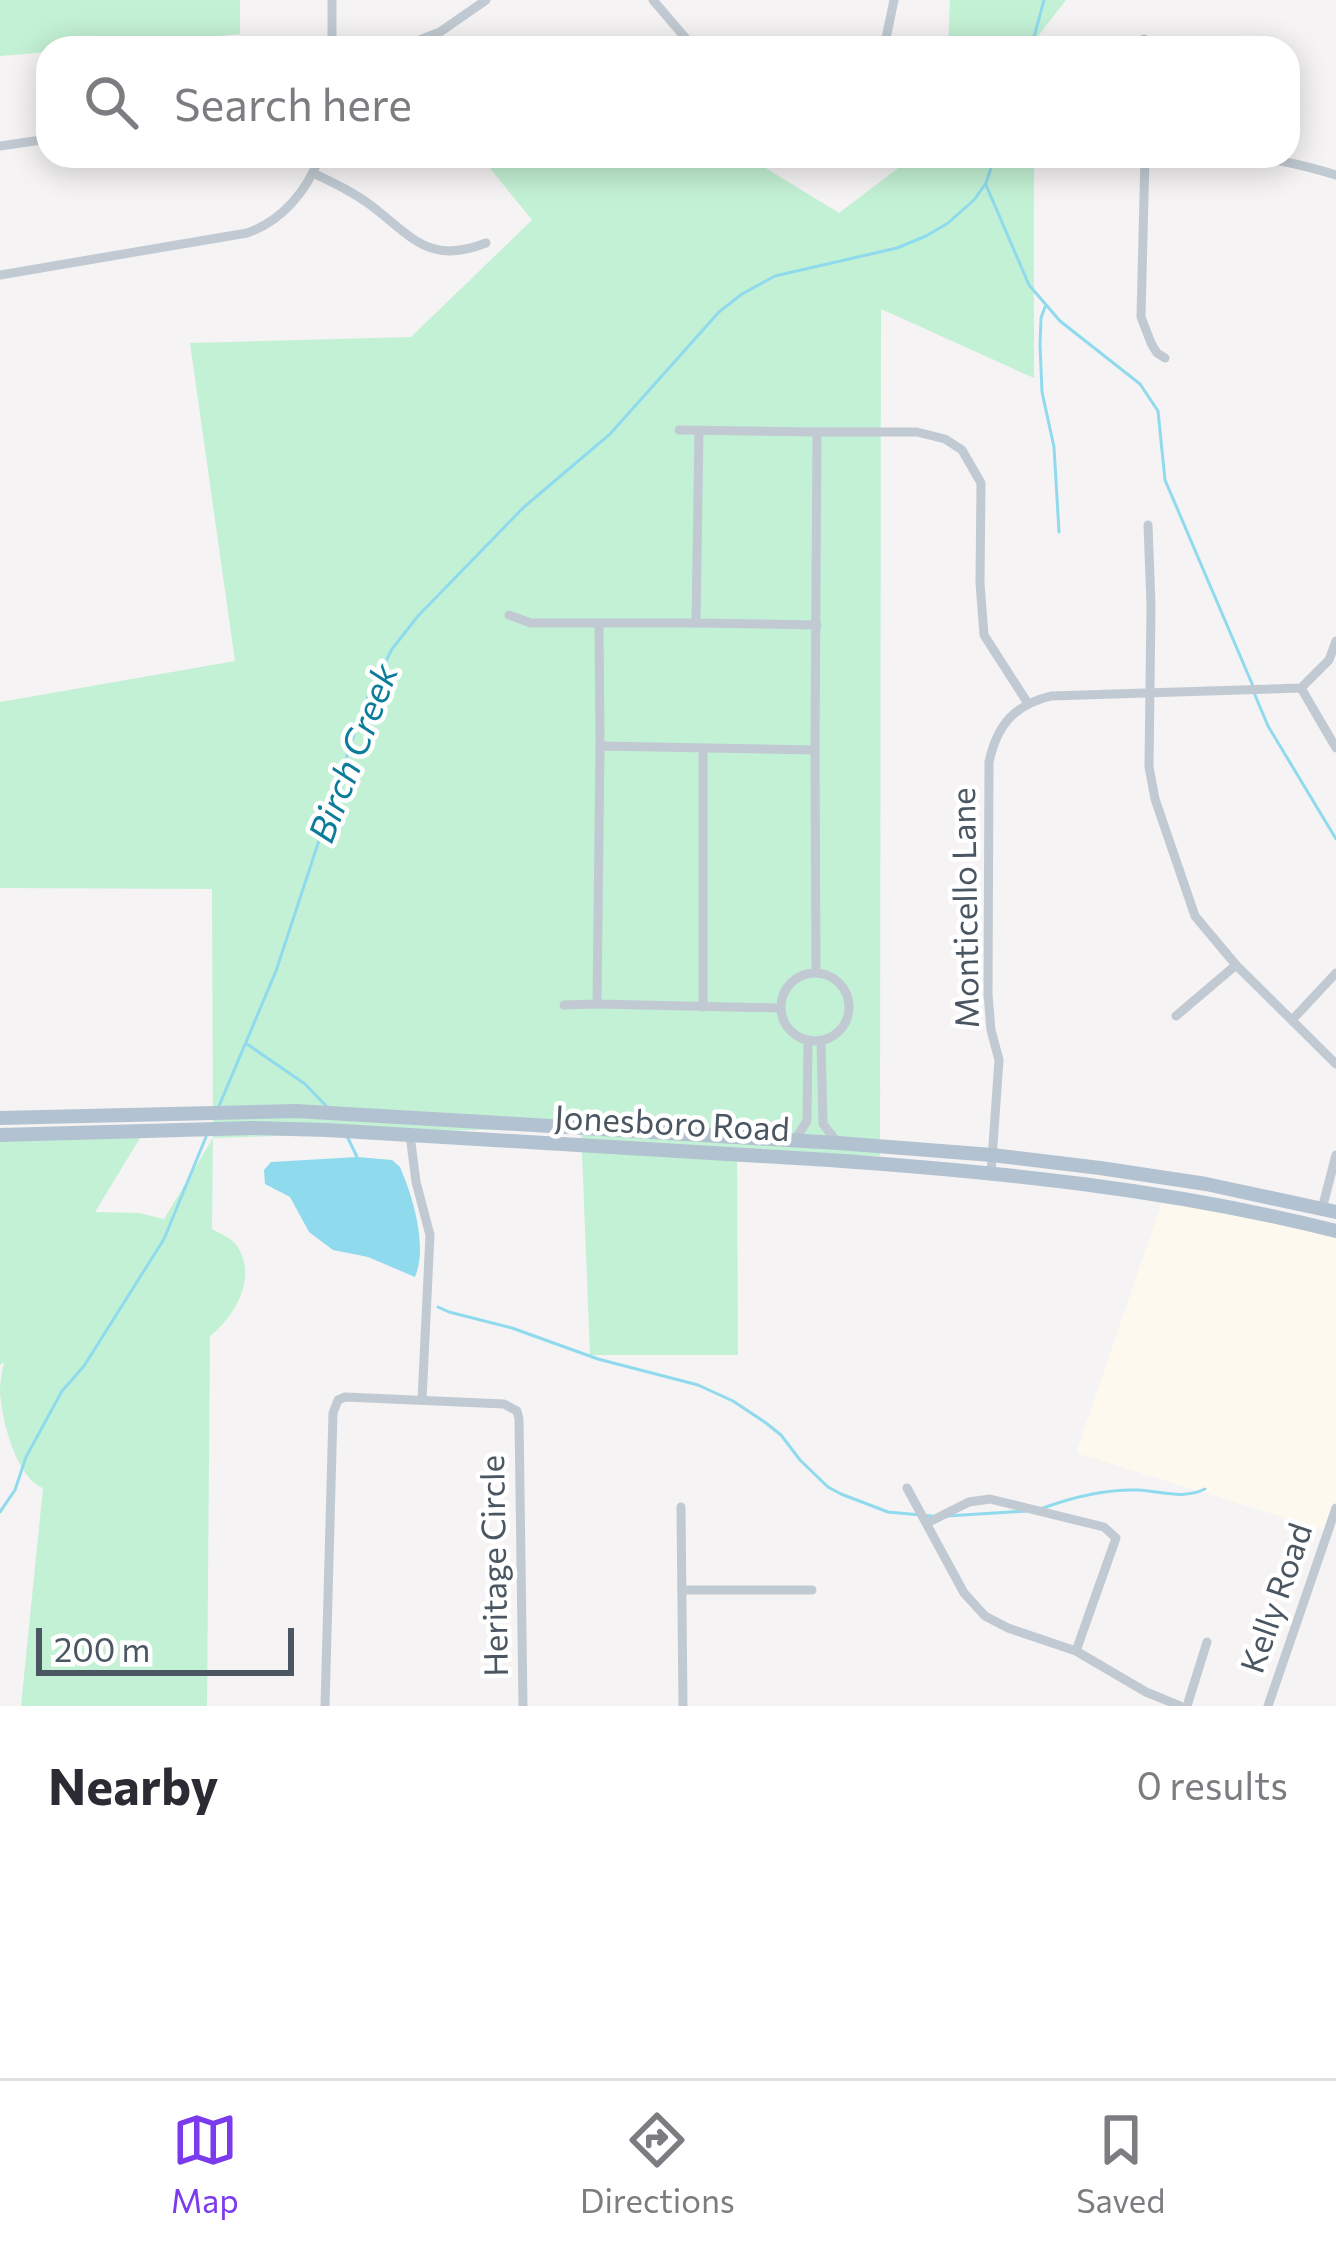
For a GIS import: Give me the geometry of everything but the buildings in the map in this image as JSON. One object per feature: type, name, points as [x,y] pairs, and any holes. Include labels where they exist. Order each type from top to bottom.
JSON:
[{"type":"main road","name":"Jonesboro Road","points":[[0,1118],[275,1111],[991,1173],[1225,1206],[1336,1231]]},
{"type":"main road","name":"Jonesboro Road","points":[[0,1135],[410,1126],[838,1143],[992,1155],[1206,1184],[1329,1210]]},
{"type":"street","points":[[332,0],[332,36]]},
{"type":"street","points":[[430,36],[486,0]]},
{"type":"street","points":[[653,0],[684,36]]},
{"type":"street","points":[[887,36],[895,0]]},
{"type":"street","points":[[0,146],[36,141]]},
{"type":"street","points":[[1300,165],[1336,175]]},
{"type":"street","points":[[0,275],[247,233],[280,215],[316,168]]},
{"type":"street","points":[[1144,168],[1141,317],[1151,343],[1165,358]]},
{"type":"street","points":[[314,173],[345,188],[427,248],[471,249],[486,243]]},
{"type":"street","points":[[680,430],[917,433],[945,439],[962,450],[981,483],[984,635],[1027,702],[1081,694],[1301,688],[1329,660],[1336,641]]},
{"type":"street","points":[[696,623],[699,430]]},
{"type":"street","points":[[816,972],[817,432]]},
{"type":"street","points":[[1148,525],[1149,767],[1155,799],[1195,916],[1236,965],[1336,1064]]},
{"type":"street","points":[[509,615],[531,623],[817,626]]},
{"type":"street","points":[[597,1004],[599,623]]},
{"type":"street","points":[[1301,688],[1336,748]]},
{"type":"street","name":"Monticello Lane","points":[[991,1173],[999,1060],[988,994],[989,762],[993,743],[1027,702]]},
{"type":"street","points":[[600,746],[815,750]]},
{"type":"street","points":[[703,1007],[704,748]]},
{"type":"street","points":[[1175,1016],[1236,965]]},
{"type":"street","points":[[816,972],[837,980],[849,998],[847,1021],[832,1037],[815,1041],[800,1037],[786,1025],[781,1008],[782,997],[795,979],[816,972]]},
{"type":"street","points":[[1293,1018],[1336,973]]},
{"type":"street","points":[[564,1005],[781,1008]]},
{"type":"street","points":[[794,1141],[807,1121],[815,1041]]},
{"type":"street","points":[[815,1041],[823,1124],[838,1143]]},
{"type":"street","points":[[410,1126],[416,1182],[430,1235],[422,1400]]},
{"type":"street","points":[[1329,1210],[1336,1155]]},
{"type":"street","name":"Heritage Circle","points":[[325,1706],[334,1406],[345,1397],[504,1404],[512,1406],[519,1418],[523,1706]]},
{"type":"street","points":[[907,1488],[964,1593],[985,1616],[1076,1651],[1146,1692],[1183,1706],[1208,1642]]},
{"type":"street","points":[[927,1523],[969,1502],[990,1499],[1104,1527],[1116,1538],[1076,1651]]},
{"type":"street","points":[[681,1507],[682,1706]]},
{"type":"street","name":"Kelly Road","points":[[1268,1706],[1335,1516]]},
{"type":"street","points":[[682,1591],[812,1590]]},
{"type":"shaded area","points":[[1166,1190],[1336,1227],[1336,1516],[1330,1532],[1076,1453]]},
{"type":"green space","points":[[0,0],[240,0],[240,34],[36,36],[36,53],[0,56]]},
{"type":"green space","points":[[950,0],[1066,0],[1038,36],[948,36]]},
{"type":"green space","points":[[490,168],[766,168],[839,213],[898,168],[1034,168],[1034,378],[881,309],[880,1156],[737,1151],[738,1355],[590,1355],[581,1127],[213,1138],[212,889],[0,888],[0,702],[235,661],[190,343],[411,337],[532,220]]},
{"type":"green space","points":[[0,1138],[140,1138],[95,1212],[164,1219],[213,1138],[212,1229],[235,1243],[245,1270],[235,1307],[210,1336],[207,1706],[21,1706],[43,1488],[18,1460],[1,1402]]},
{"type":"water","points":[[392,1160],[400,1167],[419,1236],[415,1277],[368,1257],[333,1250],[309,1232],[290,1197],[265,1184],[264,1170],[271,1162]]},
{"type":"waterway","name":"Birch Creek","points":[[1034,36],[1044,0]]},
{"type":"waterway","name":"Birch Creek","points":[[219,1106],[276,971],[363,707],[392,649],[418,616],[524,507],[610,434],[719,312],[742,294],[775,276],[897,248],[926,236],[974,200],[991,168]]},
{"type":"waterway","points":[[986,185],[1029,285],[1060,321],[1140,384],[1158,411],[1165,480],[1253,686]]},
{"type":"waterway","points":[[1045,307],[1040,345],[1042,392],[1054,447],[1059,532]]},
{"type":"waterway","points":[[1255,695],[1268,726],[1336,839]]},
{"type":"waterway","points":[[247,1044],[305,1084],[328,1108]]},
{"type":"waterway","points":[[347,1136],[357,1157]]},
{"type":"waterway","name":"Birch Creek","points":[[0,1512],[62,1391],[84,1366],[164,1239],[206,1137]]},
{"type":"waterway","points":[[438,1307],[598,1359],[698,1385],[766,1423],[828,1487],[888,1512],[932,1516]]},
{"type":"waterway","points":[[1043,1508],[1113,1491],[1180,1494],[1205,1489]]},
{"type":"waterway","points":[[947,1516],[1027,1511]]}]
